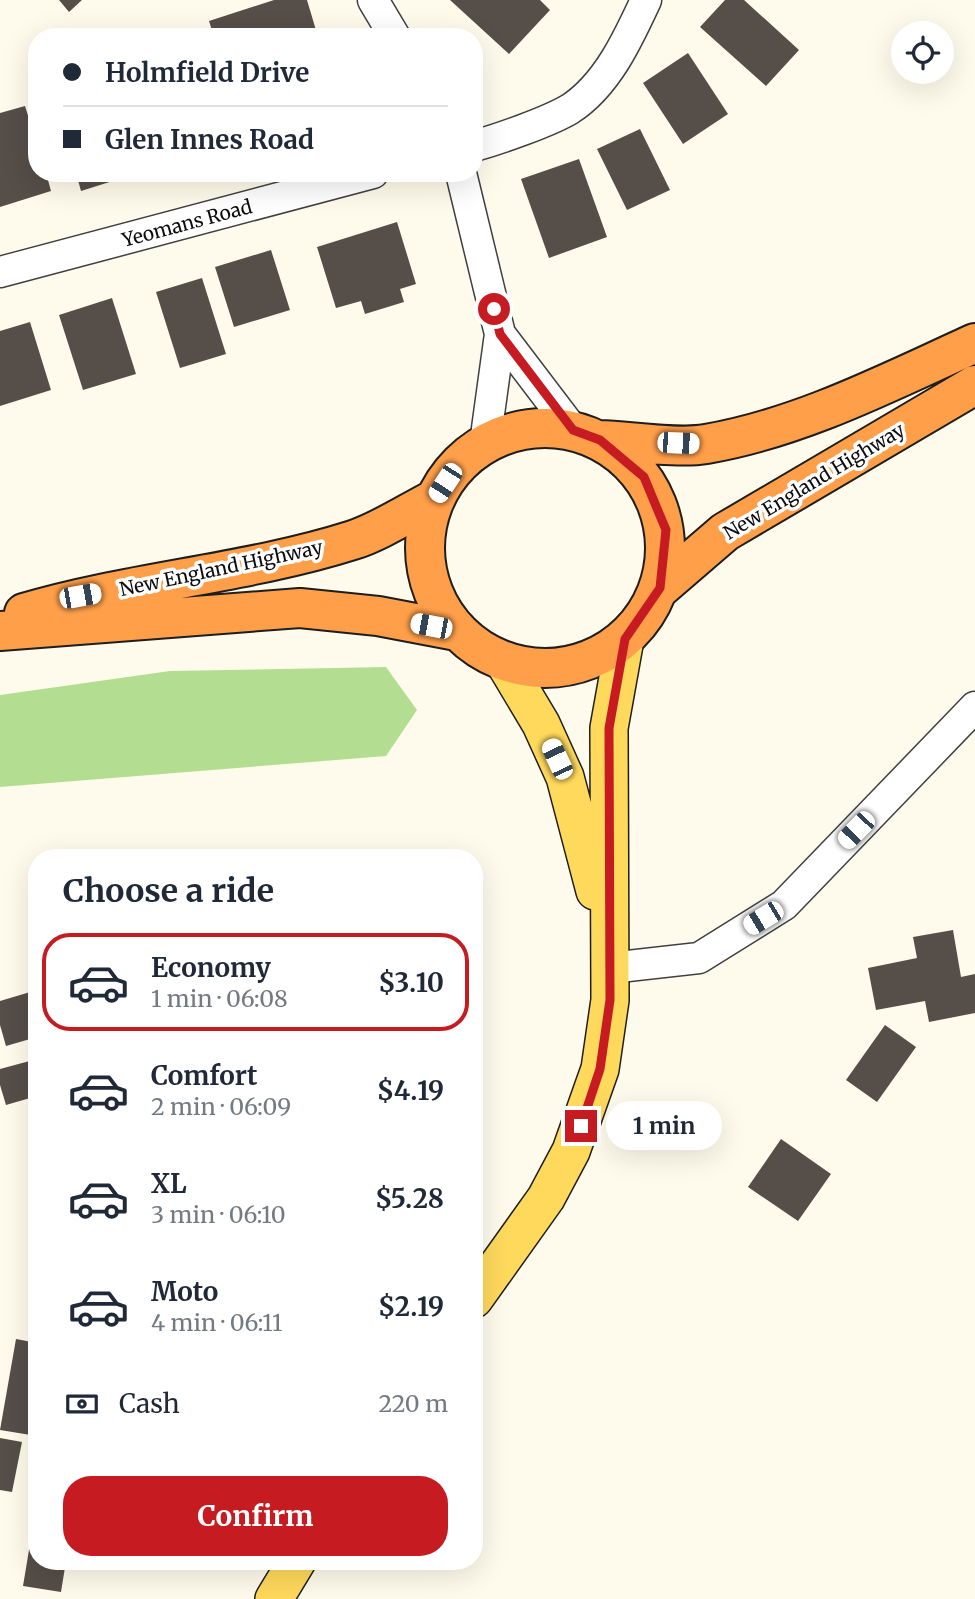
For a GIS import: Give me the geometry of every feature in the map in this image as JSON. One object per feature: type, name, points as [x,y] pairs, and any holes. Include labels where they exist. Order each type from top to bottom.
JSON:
[{"type":"highway","points":[[586,435],[644,477],[666,530],[660,588],[625,639],[589,661],[547,669],[504,662],[457,631],[432,591],[424,545],[435,499],[455,467],[485,443],[528,429],[704,444],[776,426],[880,386],[975,343]]},
{"type":"highway","name":"New England Highway","points":[[660,588],[725,532],[975,385]]},
{"type":"highway","name":"New England Highway","points":[[0,620],[80,596],[272,561],[356,539],[435,499]]},
{"type":"highway","name":"New England Highway","points":[[0,631],[300,608],[378,616],[457,631]]},
{"type":"main road","points":[[483,1286],[546,1198],[571,1151],[600,1069],[606,1037],[609,954],[609,728],[625,639]]},
{"type":"main road","points":[[504,662],[541,724],[565,777],[609,954]]},
{"type":"main road","points":[[274,1599],[292,1570]]},
{"type":"street","points":[[373,0],[390,28]]},
{"type":"street","points":[[483,143],[570,109],[605,75],[631,33],[646,0]]},
{"type":"street","name":"Yeomans Road","points":[[0,272],[339,182]]},
{"type":"street","points":[[463,182],[500,334],[485,443]]},
{"type":"street","points":[[500,334],[586,435]]},
{"type":"street","points":[[609,954],[699,958],[783,905],[975,707]]},
{"type":"green space","points":[[386,667],[417,710],[386,756],[0,787],[0,695],[170,671]]},
{"type":"building","points":[[59,0],[82,0],[69,12]]},
{"type":"building","points":[[274,0],[307,0],[315,28],[211,28],[209,21]]},
{"type":"building","points":[[450,0],[540,0],[550,10],[509,54]]},
{"type":"building","points":[[725,0],[744,0],[799,50],[766,86],[700,27]]},
{"type":"building","points":[[688,53],[728,114],[683,144],[643,83]]},
{"type":"building","points":[[25,106],[28,116],[28,182],[48,182],[51,191],[0,207],[0,113]]},
{"type":"building","points":[[640,129],[670,190],[627,210],[597,149]]},
{"type":"building","points":[[579,159],[607,237],[549,258],[521,179]]},
{"type":"building","points":[[78,182],[110,182],[81,191]]},
{"type":"building","points":[[397,222],[416,284],[400,289],[404,302],[365,314],[361,301],[336,308],[317,247]]},
{"type":"building","points":[[271,250],[290,310],[234,327],[215,267]]},
{"type":"building","points":[[202,278],[226,354],[180,368],[156,292]]},
{"type":"building","points":[[112,298],[136,374],[83,390],[59,315]]},
{"type":"building","points":[[30,322],[51,390],[0,406],[0,331]]},
{"type":"building","points":[[953,930],[961,977],[975,974],[975,1013],[929,1022],[925,1001],[876,1010],[868,968],[917,958],[913,937]]},
{"type":"building","points":[[28,993],[28,1040],[6,1046],[0,1025],[0,1001]]},
{"type":"building","points":[[885,1025],[916,1047],[877,1102],[846,1080]]},
{"type":"building","points":[[28,1061],[28,1099],[6,1105],[0,1085],[0,1069]]},
{"type":"building","points":[[781,1139],[831,1174],[798,1221],[748,1187]]},
{"type":"building","points":[[16,1339],[28,1341],[28,1435],[0,1430]]},
{"type":"building","points":[[0,1438],[22,1442],[12,1492],[0,1490]]},
{"type":"building","points":[[28,1556],[28,1570],[65,1570],[61,1592],[23,1586]]},
{"type":"route","points":[[494,309],[500,334],[573,430],[600,440],[644,477],[666,530],[660,588],[625,639],[609,728],[610,1000],[600,1069],[581,1126]]}]
